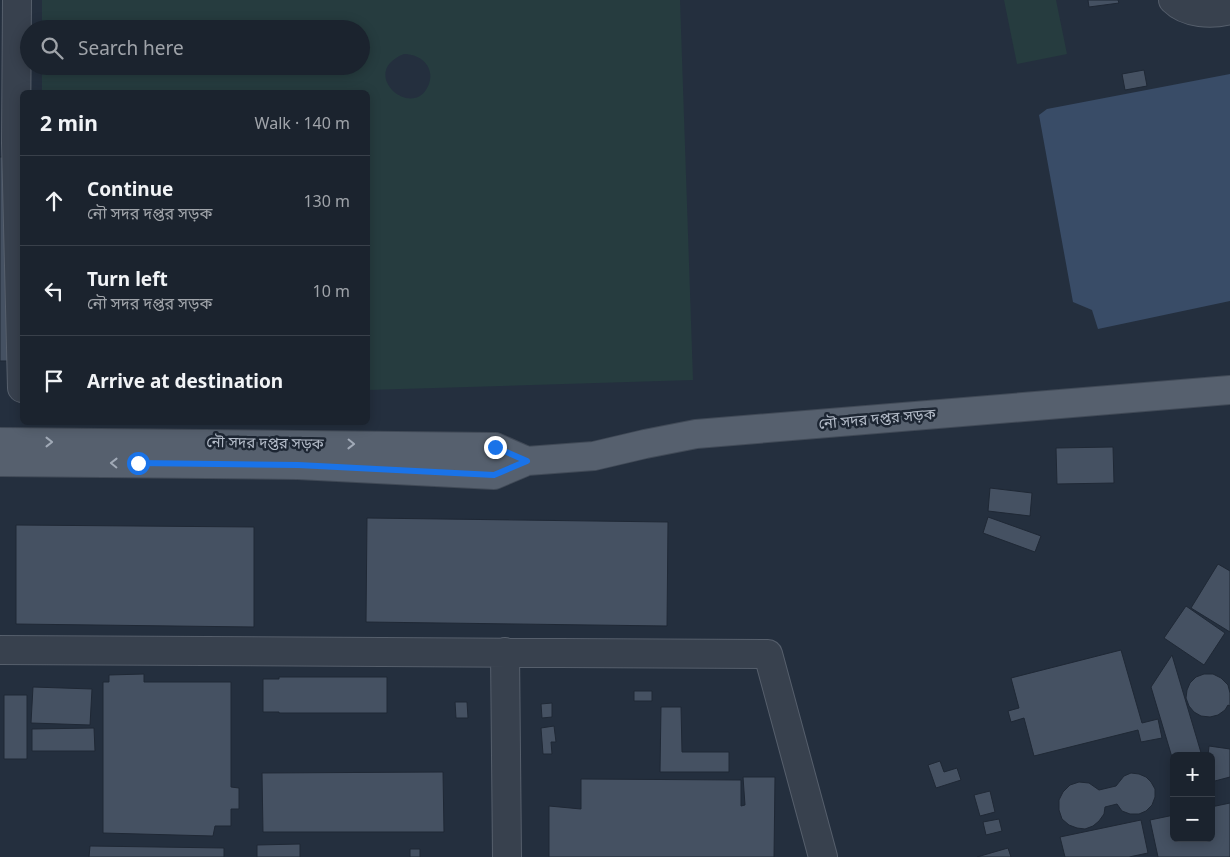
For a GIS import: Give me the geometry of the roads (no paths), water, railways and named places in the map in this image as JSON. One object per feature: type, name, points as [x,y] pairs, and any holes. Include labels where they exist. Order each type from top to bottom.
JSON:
[{"type":"main road","name":"নৌ সদর দপ্তর সড়ক","points":[[0,462],[298,465],[494,475],[527,461],[594,456],[696,434],[1230,390]]},
{"type":"main road","name":"নৌ সদর দপ্তর সড়ক","points":[[0,442],[495,447],[527,461]]},
{"type":"street","points":[[17,0],[8,143],[20,353]]},
{"type":"street","points":[[1173,0],[1194,12],[1226,11]]},
{"type":"street","points":[[0,650],[768,654],[823,857]]},
{"type":"street","points":[[505,652],[508,857]]},
{"type":"water","points":[[1230,74],[1230,301],[1098,329],[1092,310],[1073,302],[1039,115],[1047,109]]}]
